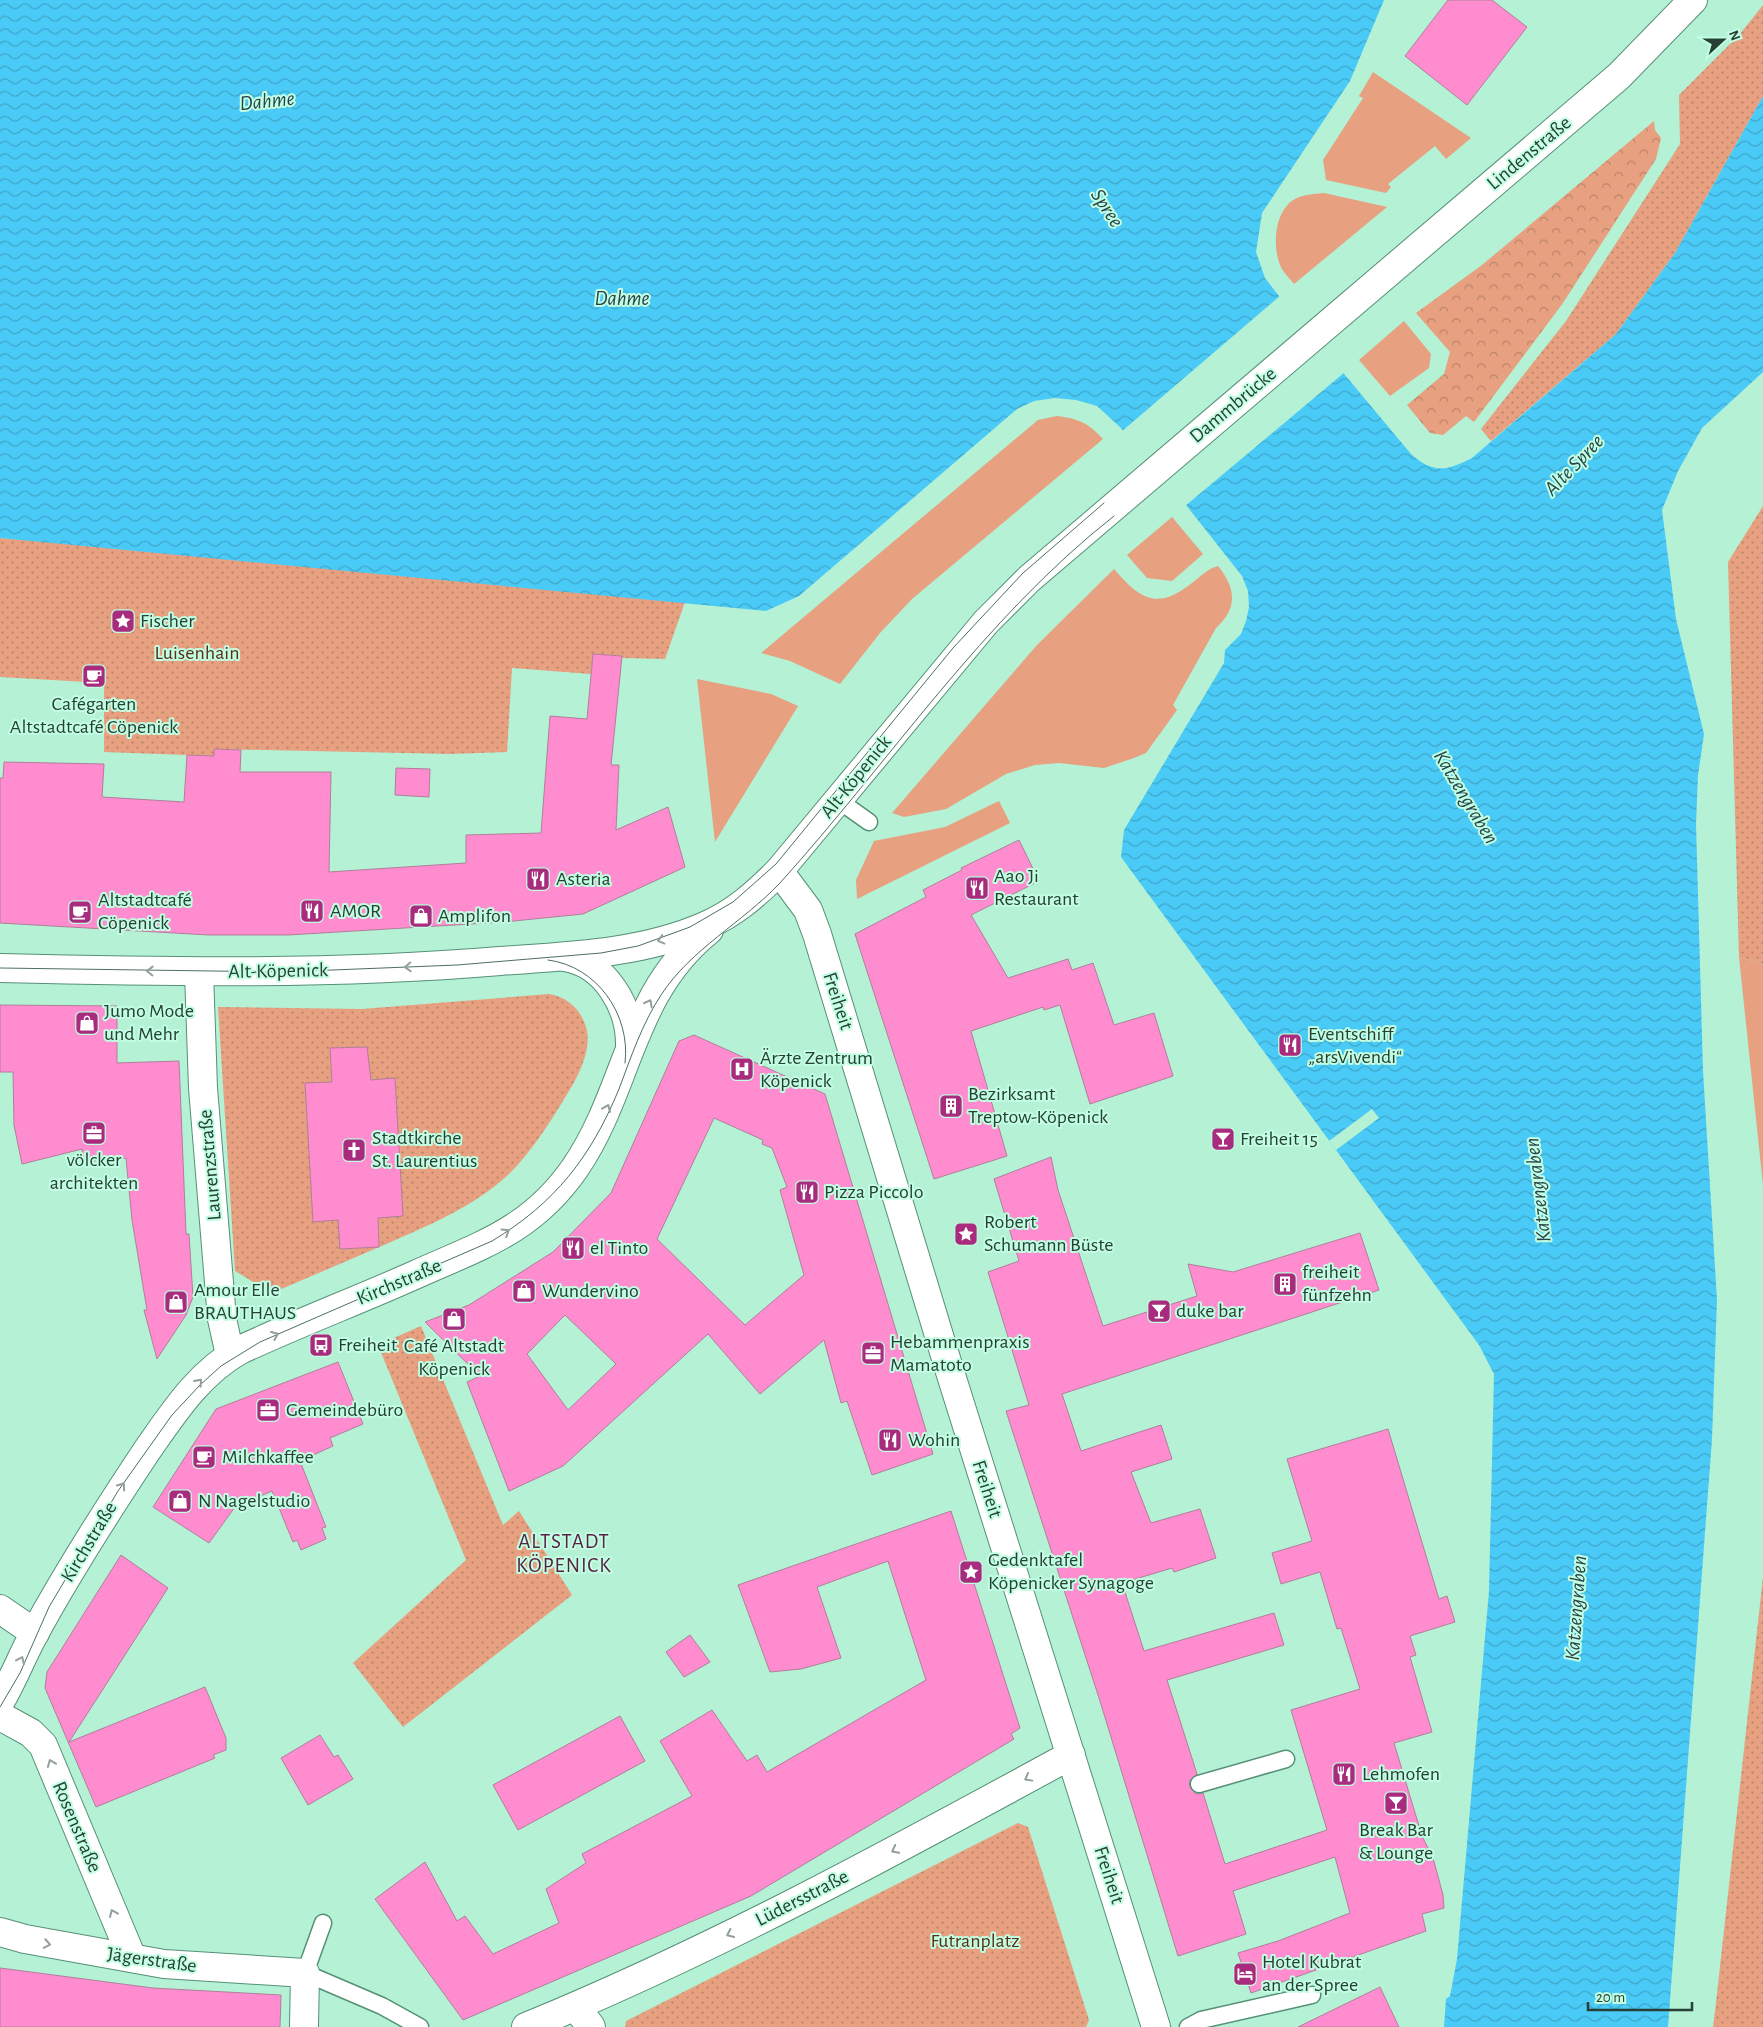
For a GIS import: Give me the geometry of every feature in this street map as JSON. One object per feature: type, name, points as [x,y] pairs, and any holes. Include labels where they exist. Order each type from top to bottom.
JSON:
[{"type":"street","name":"Lindenstraße","points":[[1358,299],[1619,76],[1693,0]]},
{"type":"street","name":"Dammbrücke","points":[[1109,510],[1358,299]]},
{"type":"street","name":"Alt-Köpenick","points":[[0,968],[199,972],[346,970],[457,965],[601,953],[658,942],[704,926],[738,908],[779,872],[986,622],[1029,579],[1109,510]]},
{"type":"street","name":"Freiheit","points":[[779,872],[808,910],[817,934],[951,1375],[1156,2027]]},
{"type":"street","name":"Kirchstraße","points":[[0,1702],[35,1633],[118,1492],[172,1414],[205,1376],[230,1355],[463,1255],[492,1241],[531,1215],[562,1184],[590,1144],[605,1112],[646,1008],[668,972],[692,945],[738,908]]},
{"type":"street","name":"Alt-Köpenick","points":[[555,956],[571,958],[584,964],[610,985],[625,1012],[630,1036],[630,1048]]},
{"type":"street","name":"Laurenzstraße","points":[[199,972],[203,1088],[222,1319],[230,1355]]},
{"type":"street","points":[[0,1609],[35,1633]]},
{"type":"street","name":"Rosenstraße","points":[[0,1716],[31,1732],[43,1745],[132,1958]]},
{"type":"street","name":"Lüdersstraße","points":[[526,2027],[583,2017],[754,1923],[938,1828],[1070,1755]]},
{"type":"street","name":"Jägerstraße","points":[[0,1932],[25,1939],[164,1964],[305,1973]]},
{"type":"street","points":[[304,2027],[305,1973]]},
{"type":"lane","points":[[838,800],[869,822]]},
{"type":"lane","points":[[1199,1784],[1286,1759]]},
{"type":"lane","points":[[323,1923],[305,1973],[382,2006],[420,2027]]},
{"type":"lane","points":[[1188,2027],[1201,2020],[1312,1995]]},
{"type":"green space","points":[[1763,5],[1763,96],[1675,253],[1616,334],[1491,441],[1481,429],[1566,321],[1680,144],[1679,95],[1740,34]]},
{"type":"green space","points":[[1373,72],[1471,138],[1446,159],[1435,146],[1388,184],[1391,187],[1386,193],[1326,180],[1323,160],[1363,98],[1359,96]]},
{"type":"green space","points":[[1654,121],[1655,130],[1661,138],[1656,159],[1563,303],[1474,422],[1466,416],[1443,435],[1430,433],[1407,405],[1444,374],[1450,352],[1416,313],[1482,265]]},
{"type":"green space","points":[[1324,193],[1387,207],[1294,284],[1283,271],[1276,251],[1279,220],[1283,210],[1297,198]]},
{"type":"green space","points":[[1404,321],[1431,354],[1429,368],[1390,396],[1359,360]]},
{"type":"green space","points":[[1057,416],[1083,423],[1093,429],[1103,439],[912,599],[880,633],[840,684],[790,661],[761,653],[1038,420]]},
{"type":"green space","points":[[1763,506],[1763,964],[1739,957],[1728,562]]},
{"type":"green space","points":[[1172,517],[1203,554],[1172,581],[1147,578],[1127,555]]},
{"type":"green space","name":"Luisenhain","points":[[0,538],[685,602],[665,659],[622,658],[622,656],[593,654],[591,674],[512,668],[507,752],[450,754],[214,749],[214,756],[104,752],[104,683],[0,677]]},
{"type":"green space","points":[[1218,566],[1231,590],[1232,598],[1228,613],[1216,628],[1173,705],[1177,710],[1146,753],[1104,768],[1059,763],[1035,765],[1006,774],[946,809],[904,817],[892,813],[1037,645],[1114,569],[1132,588],[1141,594],[1159,599],[1180,592],[1207,571]]},
{"type":"green space","points":[[697,679],[771,694],[798,706],[715,842]]},
{"type":"green space","points":[[999,801],[1010,823],[857,899],[856,880],[874,841],[945,827]]},
{"type":"green space","points":[[1739,957],[1763,964],[1763,1185]]},
{"type":"green space","points":[[549,994],[563,998],[574,1006],[585,1024],[588,1040],[587,1049],[581,1068],[568,1094],[531,1149],[509,1174],[481,1196],[450,1215],[272,1293],[235,1271],[218,1007],[362,1009]]},
{"type":"green space","points":[[421,1326],[503,1525],[519,1511],[572,1595],[403,1727],[353,1663],[466,1560],[378,1345]]},
{"type":"green space","points":[[1763,1577],[1763,2027],[1713,2027],[1716,2003]]},
{"type":"green space","name":"Futranplatz","points":[[1018,1823],[1028,1827],[1089,2020],[1086,2027],[625,2027],[626,2021]]},
{"type":"water","points":[[0,0],[1384,0],[1350,81],[1262,213],[1256,252],[1265,278],[1411,454],[1426,465],[1440,468],[1455,466],[1472,458],[1616,334],[1675,253],[1763,96],[1763,372],[1702,428],[1678,471],[1662,510],[1676,619],[1704,734],[1698,775],[1696,824],[1703,1071],[1717,1300],[1712,1439],[1668,2027],[1444,2027],[1446,1999],[1450,1996],[1457,1959],[1489,1591],[1494,1374],[1479,1345],[1121,857],[1124,830],[1224,663],[1225,650],[1241,634],[1249,607],[1248,591],[1242,576],[1186,505],[1120,427],[1097,406],[1076,400],[1055,398],[1034,401],[1017,409],[799,596],[766,611],[0,538]]},
{"type":"pier","points":[[1281,295],[1345,372],[1184,507],[1121,432]]},
{"type":"pier","points":[[1372,1109],[1379,1118],[1336,1150],[1329,1141]]},
{"type":"building","points":[[1448,0],[1492,0],[1527,27],[1467,105],[1405,56]]},
{"type":"building","points":[[593,654],[622,656],[611,765],[619,765],[616,830],[668,807],[685,867],[583,914],[504,922],[288,935],[209,935],[0,923],[0,778],[3,778],[4,762],[104,764],[102,797],[184,802],[187,755],[214,756],[214,749],[241,750],[240,772],[331,772],[329,872],[466,863],[466,835],[541,833],[550,716],[587,719]]},
{"type":"building","points":[[396,768],[430,769],[429,797],[395,795]]},
{"type":"building","points":[[1019,840],[1039,881],[971,915],[1008,978],[1068,959],[1072,970],[1093,963],[1114,1025],[1154,1013],[1173,1076],[1090,1104],[1060,1005],[1044,1010],[1043,1007],[971,1031],[1007,1156],[934,1179],[855,934],[926,897],[923,890],[962,870],[961,868]]},
{"type":"building","points":[[0,1005],[117,1006],[117,1063],[179,1061],[186,1234],[189,1234],[193,1297],[186,1315],[157,1359],[144,1310],[147,1310],[132,1220],[126,1158],[83,1162],[82,1149],[22,1164],[14,1125],[13,1072],[0,1072]]},
{"type":"building","points":[[694,1035],[825,1094],[933,1454],[872,1475],[847,1401],[841,1403],[824,1340],[760,1394],[708,1334],[563,1466],[509,1491],[467,1382],[480,1376],[425,1322],[469,1305],[553,1252],[611,1193],[679,1041]],"holes":[[[714,1118],[763,1140],[762,1144],[772,1148],[787,1187],[780,1190],[804,1275],[745,1325],[657,1239]],[[565,1315],[616,1364],[568,1410],[527,1354]]]},
{"type":"building","name":"Stadtkirche St. Laurentius","points":[[367,1047],[371,1080],[395,1078],[403,1216],[378,1218],[379,1247],[340,1249],[338,1220],[313,1222],[305,1083],[332,1082],[330,1048]]},
{"type":"building","points":[[1051,1157],[1058,1190],[1103,1326],[1197,1296],[1188,1264],[1233,1272],[1360,1233],[1379,1290],[1062,1394],[1081,1451],[1161,1425],[1172,1459],[1131,1472],[1151,1523],[1200,1509],[1216,1558],[1174,1572],[1172,1568],[1122,1583],[1144,1651],[1274,1613],[1284,1645],[1167,1680],[1197,1774],[1189,1781],[1190,1787],[1196,1794],[1203,1793],[1225,1864],[1327,1830],[1291,1710],[1360,1689],[1341,1628],[1337,1629],[1320,1572],[1281,1584],[1272,1553],[1312,1541],[1287,1459],[1388,1429],[1439,1599],[1447,1596],[1455,1622],[1410,1636],[1416,1655],[1410,1657],[1432,1732],[1394,1743],[1422,1836],[1433,1858],[1443,1895],[1444,1908],[1422,1914],[1426,1931],[1251,1993],[1238,1953],[1278,1941],[1350,1913],[1335,1857],[1233,1891],[1246,1934],[1178,1956],[1100,1701],[1006,1411],[1029,1405],[988,1272],[1019,1261],[994,1179]]},
{"type":"building","points":[[338,1362],[363,1424],[330,1438],[333,1446],[300,1461],[326,1527],[322,1528],[326,1539],[301,1550],[297,1540],[293,1542],[272,1491],[235,1507],[209,1543],[153,1507],[216,1409]]},
{"type":"building","points":[[951,1511],[1020,1728],[1011,1734],[1014,1739],[751,1896],[463,2020],[375,1899],[425,1862],[457,1921],[465,1916],[493,1954],[559,1923],[546,1889],[586,1863],[582,1854],[692,1796],[660,1741],[712,1710],[747,1761],[757,1755],[767,1772],[926,1680],[888,1561],[817,1587],[841,1658],[801,1669],[770,1672],[738,1585]]},
{"type":"building","points":[[121,1555],[168,1588],[69,1742],[205,1687],[226,1738],[226,1750],[213,1755],[215,1758],[96,1807],[45,1688],[47,1672]]},
{"type":"building","points":[[690,1635],[710,1662],[684,1677],[666,1652]]},
{"type":"building","points":[[620,1716],[645,1761],[518,1830],[493,1785]]},
{"type":"building","points":[[320,1735],[334,1757],[338,1755],[353,1779],[308,1805],[281,1758]]},
{"type":"building","points":[[0,1968],[153,1988],[281,1995],[280,2027],[0,2027]]},
{"type":"building","points":[[1380,1987],[1399,2027],[1298,2027]]},
{"type":"tram line","points":[[0,968],[283,972],[457,965],[601,953],[638,946],[690,927],[733,902],[776,864],[953,648],[1023,573],[1104,503]]},
{"type":"tram line","points":[[0,1707],[20,1673],[49,1607],[118,1491],[172,1415],[200,1385],[221,1366],[260,1342],[492,1241],[534,1211],[552,1194],[569,1176],[596,1136],[619,1089],[648,1017],[673,979],[702,950],[750,911],[780,883],[980,645],[1066,557],[1114,516]]},
{"type":"tram line","points":[[548,960],[566,964],[582,972],[607,996],[616,1011],[622,1028],[625,1045],[625,1063]]},
{"type":"place","name":"Fischer","points":[[123,621]]},
{"type":"place","name":"Cafégarten Altstadtcafé Cöpenick","points":[[94,676]]},
{"type":"place","name":"Asteria","points":[[538,879]]},
{"type":"place","name":"Aao Ji Restaurant","points":[[977,888]]},
{"type":"place","name":"AMOR","points":[[312,911]]},
{"type":"place","name":"Altstadtcafé Cöpenick","points":[[80,912]]},
{"type":"place","name":"Amplifon","points":[[421,916]]},
{"type":"place","name":"Jumo Mode und Mehr","points":[[87,1023]]},
{"type":"place","name":"Eventschiff „arsVivendi“","points":[[1290,1045]]},
{"type":"place","name":"Ärzte Zentrum Köpenick","points":[[742,1069]]},
{"type":"place","name":"Bezirksamt Treptow-Köpenick","points":[[951,1106]]},
{"type":"place","name":"völcker architekten","points":[[94,1133]]},
{"type":"place","name":"Freiheit 15","points":[[1223,1139]]},
{"type":"place","name":"Stadtkirche St. Laurentius","points":[[354,1150]]},
{"type":"place","name":"Pizza Piccolo","points":[[807,1192]]},
{"type":"place","name":"Robert Schumann Büste","points":[[966,1234]]},
{"type":"place","name":"el Tinto","points":[[573,1248]]},
{"type":"place","name":"freiheit fünfzehn","points":[[1285,1284]]},
{"type":"place","name":"Wundervino","points":[[524,1291]]},
{"type":"place","name":"Amour Elle BRAUTHAUS","points":[[176,1302]]},
{"type":"place","name":"duke bar","points":[[1159,1311]]},
{"type":"place","name":"Café Altstadt Köpenick","points":[[454,1319]]},
{"type":"place","name":"Freiheit","points":[[321,1345]]},
{"type":"place","name":"Hebammenpraxis Mamatoto","points":[[873,1353]]},
{"type":"place","name":"Gemeindebüro","points":[[268,1410]]},
{"type":"place","name":"Wohin","points":[[890,1440]]},
{"type":"place","name":"Milchkaffee","points":[[204,1457]]},
{"type":"place","name":"N Nagelstudio","points":[[180,1501]]},
{"type":"place","name":"Gedenktafel Köpenicker Synagoge","points":[[971,1572]]},
{"type":"place","name":"Lehmofen","points":[[1344,1774]]},
{"type":"place","name":"Break Bar & Lounge","points":[[1396,1803]]},
{"type":"place","name":"Hotel Kubrat an der Spree","points":[[1245,1974]]},
{"type":"district","name":"ALTSTADT KÖPENICK","points":[[564,1553]]},
{"type":"water label","name":"Dahme","points":[[267,101]]},
{"type":"water label","name":"Spree","points":[[1107,208]]},
{"type":"water label","name":"Dahme","points":[[622,298]]},
{"type":"water label","name":"Alte Spree","points":[[1574,465]]},
{"type":"water label","name":"Katzengraben","points":[[1466,797]]},
{"type":"water label","name":"Katzengraben","points":[[1538,1190]]},
{"type":"water label","name":"Katzengraben","points":[[1576,1608]]}]
